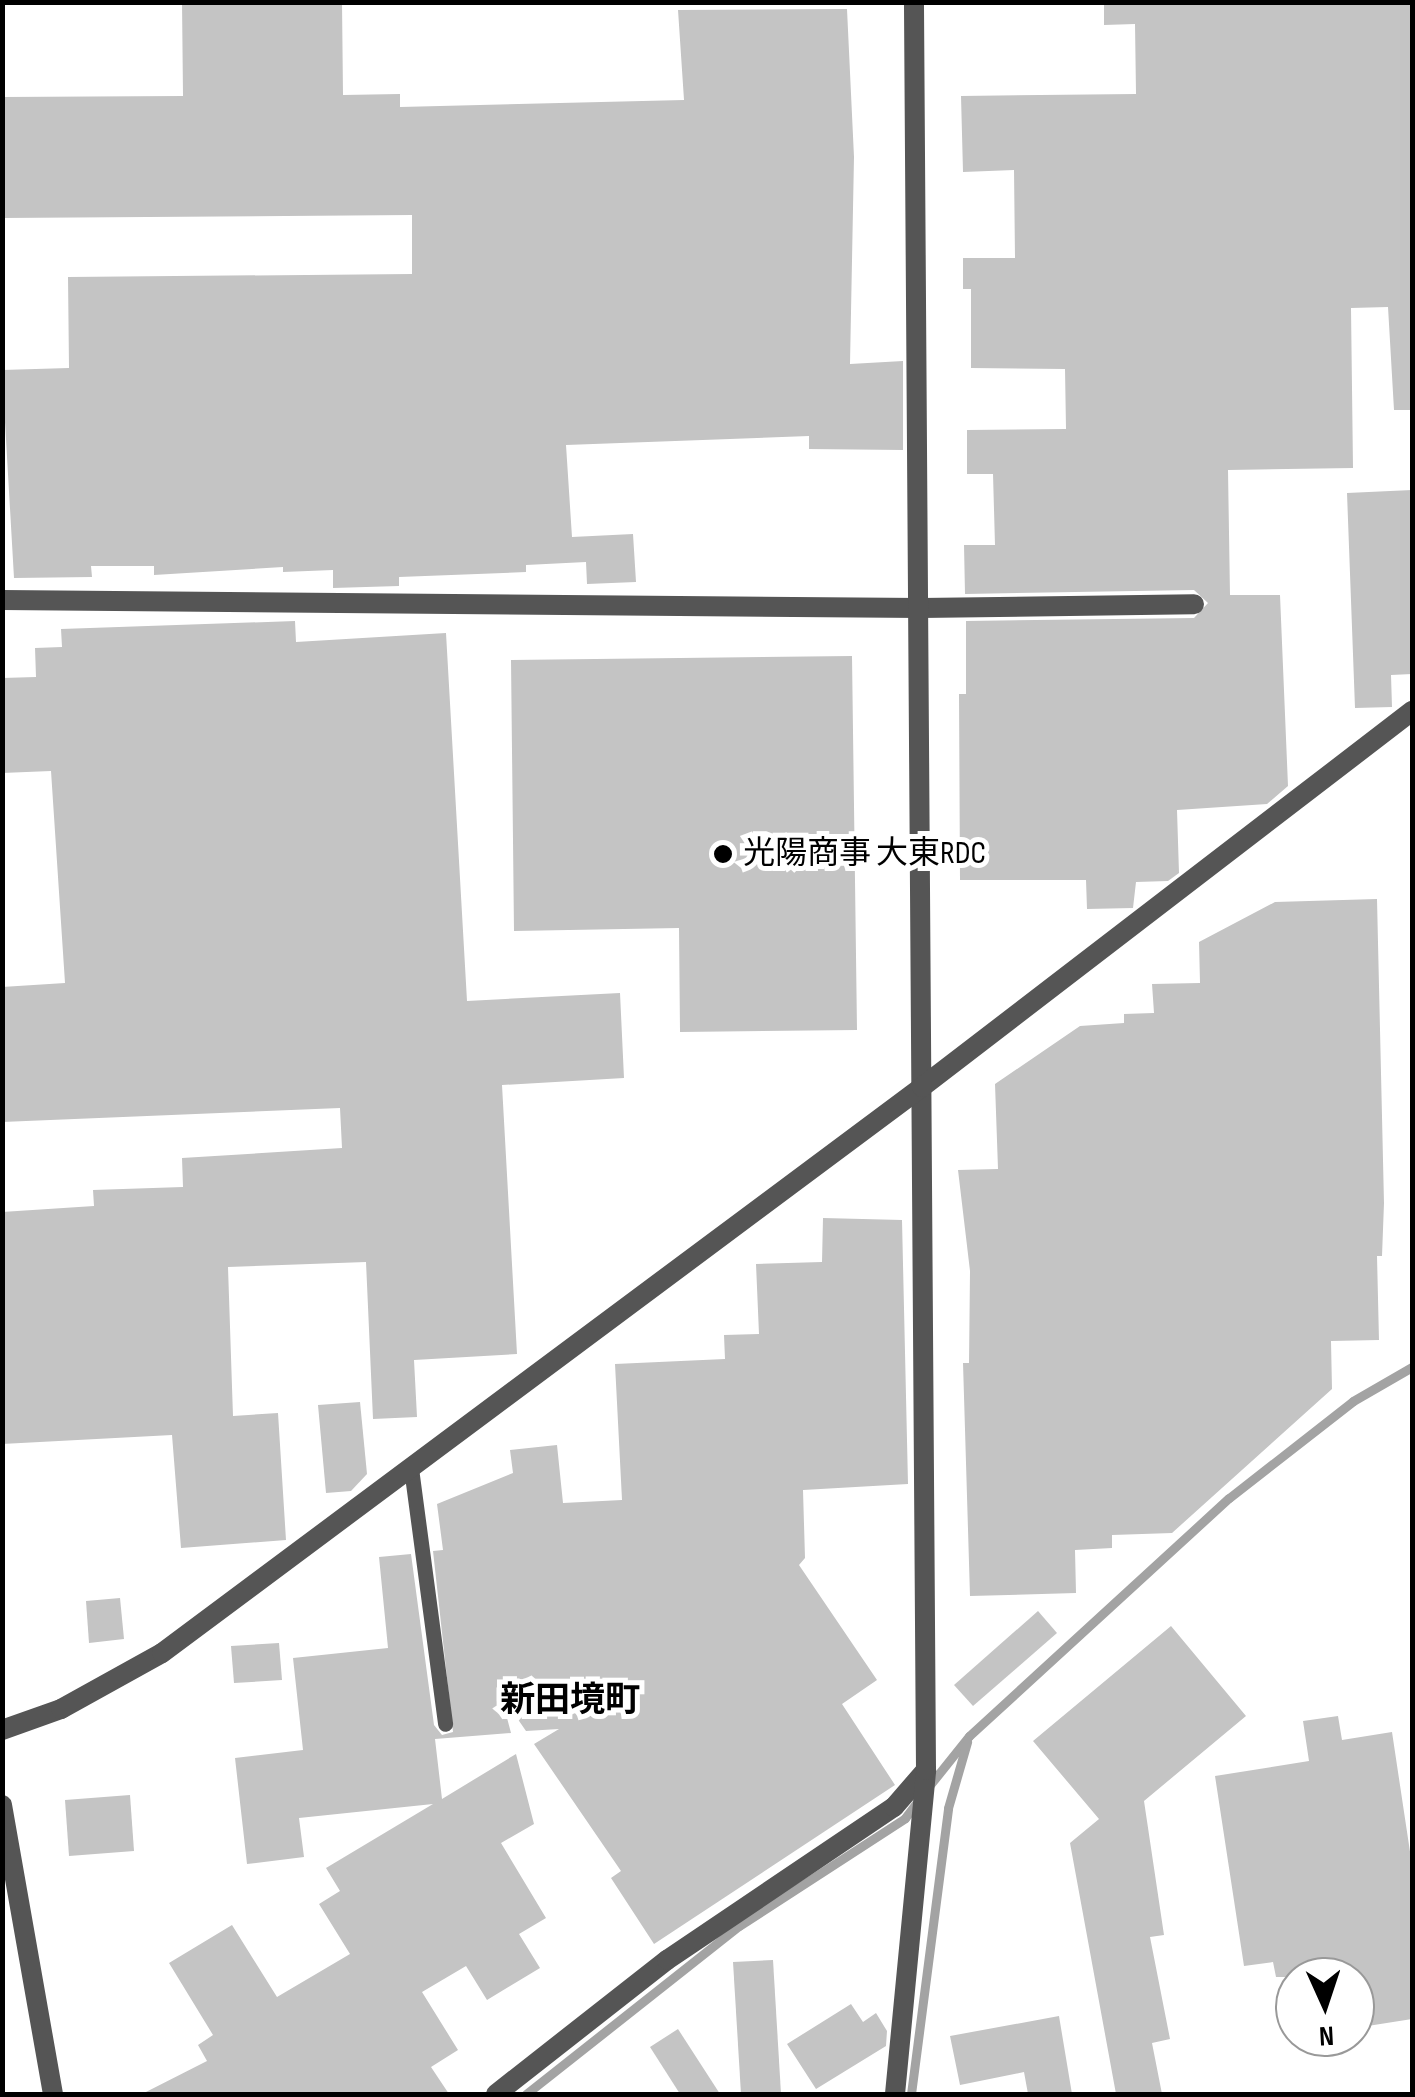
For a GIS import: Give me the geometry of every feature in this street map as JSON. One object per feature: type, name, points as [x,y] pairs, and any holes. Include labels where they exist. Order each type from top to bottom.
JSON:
[{"type":"street","points":[[896,2094],[926,1770],[914,2]]},
{"type":"street","points":[[2,600],[921,608],[1194,604]]},
{"type":"street","points":[[2,1730],[61,1709],[162,1653],[922,1087],[1412,711]]},
{"type":"street","points":[[496,2094],[667,1960],[894,1807],[926,1770]]},
{"type":"street","points":[[2,1805],[53,2094]]},
{"type":"lane","points":[[411,1468],[445,1724]]},
{"type":"building","points":[[182,2],[342,2],[343,95],[400,94],[400,107],[684,100],[678,10],[847,9],[854,157],[850,364],[903,361],[903,450],[809,449],[809,436],[566,445],[572,537],[633,534],[636,582],[587,584],[586,562],[526,565],[526,572],[399,577],[399,586],[333,588],[333,570],[283,572],[283,567],[154,575],[154,566],[91,566],[92,577],[14,578],[2,370],[69,368],[68,277],[412,274],[412,215],[2,218],[2,97],[183,96]]},
{"type":"building","points":[[1104,2],[1412,2],[1412,410],[1394,410],[1388,307],[1351,308],[1353,468],[1228,470],[1230,595],[1280,595],[1288,786],[1267,804],[1177,810],[1179,873],[1168,881],[1136,882],[1133,908],[1087,909],[1086,880],[960,880],[959,694],[966,694],[966,621],[1194,618],[1208,603],[1194,590],[965,594],[964,545],[995,545],[993,474],[967,474],[967,430],[1066,429],[1065,369],[971,368],[971,289],[963,289],[963,258],[1015,258],[1014,170],[963,172],[961,96],[1136,94],[1135,24],[1104,25]]},
{"type":"building","points":[[1412,490],[1412,674],[1391,675],[1392,707],[1355,708],[1347,493]]},
{"type":"building","points":[[295,621],[296,642],[446,633],[467,1001],[620,993],[624,1078],[502,1085],[517,1354],[414,1360],[417,1417],[373,1419],[366,1262],[228,1267],[233,1416],[278,1413],[286,1540],[181,1548],[172,1435],[2,1444],[2,1212],[94,1206],[93,1190],[183,1187],[182,1158],[342,1148],[340,1108],[2,1122],[2,987],[65,983],[51,771],[2,773],[2,678],[36,677],[35,648],[62,647],[61,629]]},
{"type":"building","points":[[852,656],[857,1030],[680,1032],[679,928],[514,931],[511,660]]},
{"type":"building","points":[[1377,899],[1384,1203],[1382,1256],[1377,1256],[1379,1340],[1331,1341],[1332,1389],[1172,1533],[1112,1535],[1112,1548],[1075,1550],[1076,1593],[970,1596],[963,1363],[969,1363],[970,1271],[958,1170],[998,1169],[995,1084],[1080,1026],[1124,1023],[1124,1014],[1154,1013],[1152,984],[1200,983],[1199,942],[1275,902]]},
{"type":"building","points":[[823,1218],[902,1220],[908,1484],[803,1490],[805,1558],[799,1565],[877,1680],[842,1704],[895,1785],[654,1944],[611,1878],[621,1871],[534,1744],[559,1729],[526,1731],[501,1695],[511,1733],[435,1739],[442,1799],[516,1754],[534,1824],[501,1843],[546,1918],[519,1934],[540,1968],[487,2000],[466,1966],[422,1992],[458,2050],[431,2067],[449,2094],[142,2094],[207,2061],[198,2045],[213,2035],[169,1963],[232,1925],[277,1997],[350,1954],[319,1904],[340,1891],[326,1868],[433,1804],[299,1818],[304,1857],[247,1864],[235,1758],[303,1750],[293,1658],[388,1648],[379,1557],[411,1554],[434,1725],[442,1735],[453,1732],[433,1551],[443,1550],[437,1504],[513,1473],[510,1450],[557,1445],[563,1503],[622,1500],[615,1364],[725,1359],[724,1335],[759,1334],[756,1264],[822,1262]]},
{"type":"building","points":[[360,1402],[367,1474],[351,1491],[326,1493],[318,1405]]},
{"type":"building","points":[[120,1598],[124,1639],[89,1643],[86,1601]]},
{"type":"building","points":[[1038,1611],[1057,1633],[973,1706],[954,1685]]},
{"type":"building","points":[[1171,1626],[1246,1716],[1144,1801],[1164,1935],[1150,1937],[1170,2039],[1152,2043],[1162,2094],[1116,2094],[1070,1843],[1099,1819],[1033,1741]]},
{"type":"building","points":[[279,1643],[282,1680],[234,1683],[231,1646]]},
{"type":"building","points":[[1338,1716],[1342,1740],[1392,1732],[1412,1865],[1412,2019],[1375,2025],[1375,1957],[1275,1957],[1275,1972],[1273,1962],[1244,1966],[1215,1776],[1309,1761],[1303,1721]]},
{"type":"building","points":[[130,1795],[134,1851],[69,1856],[65,1800]]},
{"type":"building","points":[[773,1960],[781,2094],[741,2094],[733,1962]]},
{"type":"building","points":[[851,2004],[863,2022],[876,2013],[887,2031],[886,2046],[816,2089],[787,2044]]},
{"type":"building","points":[[1059,2016],[1072,2094],[1028,2094],[1024,2072],[960,2085],[950,2036]]},
{"type":"building","points":[[678,2029],[720,2094],[680,2094],[650,2047]]},
{"type":"waterway","points":[[929,1786],[969,1736],[1229,1498],[1353,1401],[1412,1367]]},
{"type":"waterway","points":[[911,2094],[948,1808],[967,1742]]},
{"type":"waterway","points":[[526,2094],[739,1926],[905,1818],[917,1802]]},
{"type":"place","name":"光陽商事 大東RDC","points":[[723,854]]},
{"type":"district","name":"新田境町","points":[[570,1701]]}]
